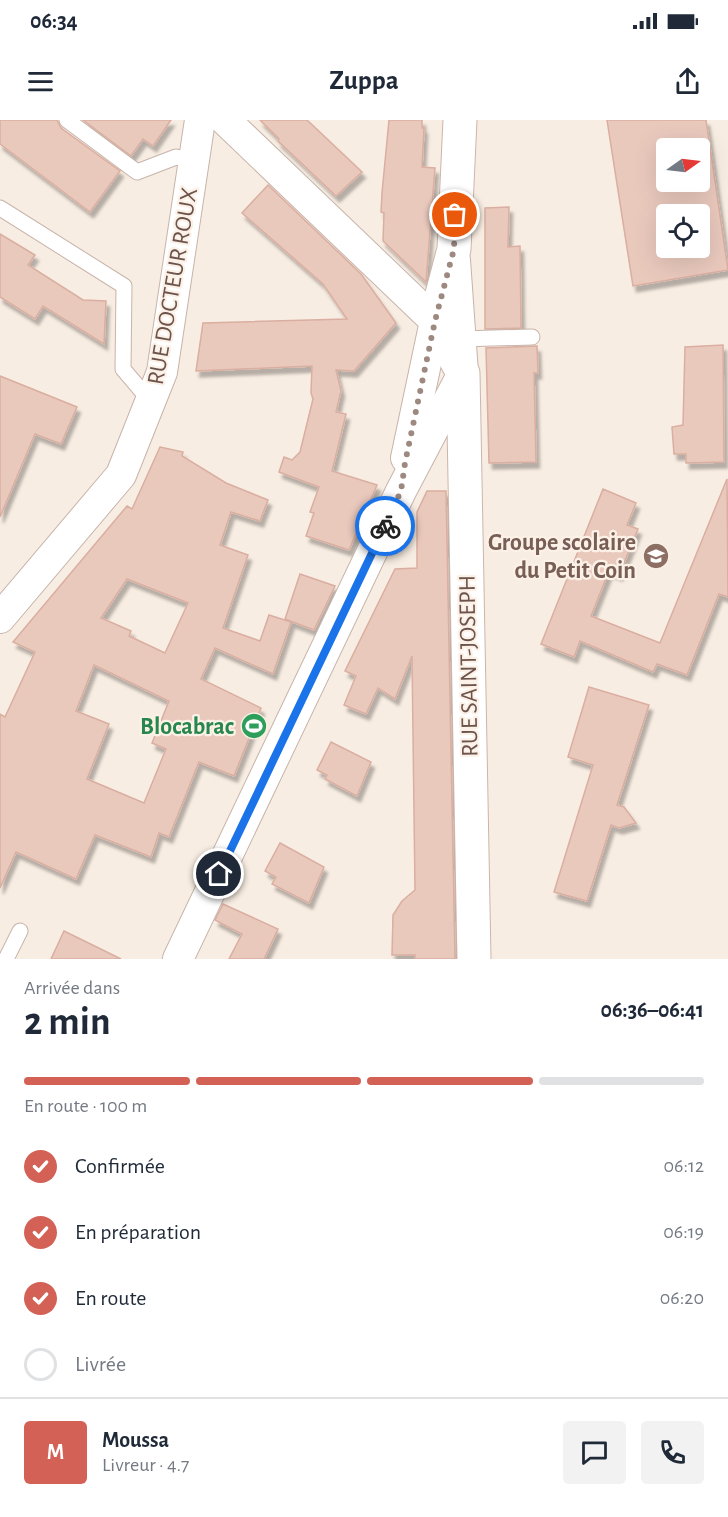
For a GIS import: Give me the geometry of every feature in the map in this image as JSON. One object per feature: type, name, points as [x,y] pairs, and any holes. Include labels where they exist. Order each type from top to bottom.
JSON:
[{"type":"main road","points":[[460,120],[448,330],[463,373]]},
{"type":"main road","name":"RUE SAINT-JOSEPH","points":[[463,373],[474,959]]},
{"type":"street","name":"RUE DOCTEUR ROUX","points":[[0,618],[121,475],[151,402],[162,372],[200,120]]},
{"type":"street","points":[[225,120],[448,330],[405,463],[401,491]]},
{"type":"street","points":[[178,959],[401,491],[463,373]]},
{"type":"lane","points":[[67,120],[137,172],[176,157],[194,161]]},
{"type":"lane","points":[[0,208],[124,286],[123,369],[151,402]]},
{"type":"lane","points":[[448,330],[532,337]]},
{"type":"lane","points":[[6,959],[20,932]]},
{"type":"building","points":[[0,120],[57,120],[61,128],[120,171],[90,212],[0,144]]},
{"type":"building","points":[[83,120],[171,120],[153,146],[143,139],[131,156]]},
{"type":"building","points":[[260,120],[307,120],[362,172],[336,196],[278,141],[279,139]]},
{"type":"building","points":[[389,120],[422,120],[422,128],[424,128],[422,167],[435,168],[426,282],[383,241],[384,213],[381,212]]},
{"type":"building","points":[[607,120],[706,120],[709,138],[656,138],[656,192],[710,192],[710,147],[728,270],[633,286]]},
{"type":"building","points":[[268,185],[361,274],[396,323],[354,371],[336,370],[341,391],[336,412],[346,414],[332,471],[377,485],[349,550],[306,536],[314,513],[310,512],[319,487],[279,472],[284,457],[292,460],[300,452],[313,399],[311,393],[312,366],[196,371],[203,323],[347,319],[323,284],[242,213]]},
{"type":"building","points":[[509,207],[508,247],[520,246],[521,328],[485,329],[485,208]]},
{"type":"building","points":[[0,234],[35,255],[28,265],[83,300],[106,301],[104,344],[43,306],[35,319],[0,297]]},
{"type":"building","points":[[723,345],[724,462],[686,463],[686,454],[674,454],[672,427],[683,425],[685,347]]},
{"type":"building","points":[[537,346],[538,373],[534,373],[536,462],[489,463],[486,348]]},
{"type":"building","points":[[0,376],[77,407],[61,444],[35,434],[0,517]]},
{"type":"building","points":[[160,447],[183,452],[182,456],[226,483],[268,500],[260,521],[231,512],[220,545],[248,555],[223,628],[260,641],[269,615],[291,622],[273,674],[215,648],[201,679],[261,708],[234,776],[199,762],[169,837],[159,833],[151,857],[95,835],[76,879],[16,852],[0,888],[0,714],[5,717],[35,652],[13,642],[127,506],[132,509]],"holes":[[[127,579],[188,603],[165,653],[129,636],[131,631],[101,618]],[[94,665],[169,701],[152,743],[166,749],[144,803],[87,779],[109,724],[76,711]]]},
{"type":"building","points":[[727,479],[728,597],[719,594],[687,675],[657,664],[653,672],[580,641],[574,657],[541,644],[603,489],[636,503],[627,525],[638,529],[619,575],[609,571],[591,616],[660,643]]},
{"type":"building","points":[[427,491],[446,491],[455,959],[415,959],[415,955],[392,955],[393,915],[402,901],[415,890],[412,656],[395,699],[378,688],[366,714],[344,705],[356,676],[345,671],[395,569],[417,568],[417,512]]},
{"type":"building","points":[[300,574],[335,586],[314,630],[285,619]]},
{"type":"building","points":[[589,687],[649,705],[617,805],[624,807],[636,823],[619,828],[611,825],[587,901],[554,892],[593,765],[568,757]]},
{"type":"building","points":[[331,742],[371,762],[357,796],[325,779],[327,775],[317,770]]},
{"type":"building","points":[[280,843],[324,867],[309,903],[272,884],[276,877],[265,871]]},
{"type":"building","points":[[223,904],[278,929],[264,959],[229,959],[242,934],[215,920]]},
{"type":"building","points":[[64,931],[121,959],[51,959]]},
{"type":"way so far","points":[[385,526],[401,491],[435,321],[454,249],[455,215]]},
{"type":"place","name":"Groupe scolaire du Petit Coin","points":[[656,556]]},
{"type":"place","name":"Blocabrac","points":[[254,726]]},
{"type":"route","points":[[219,874],[385,526]]}]
